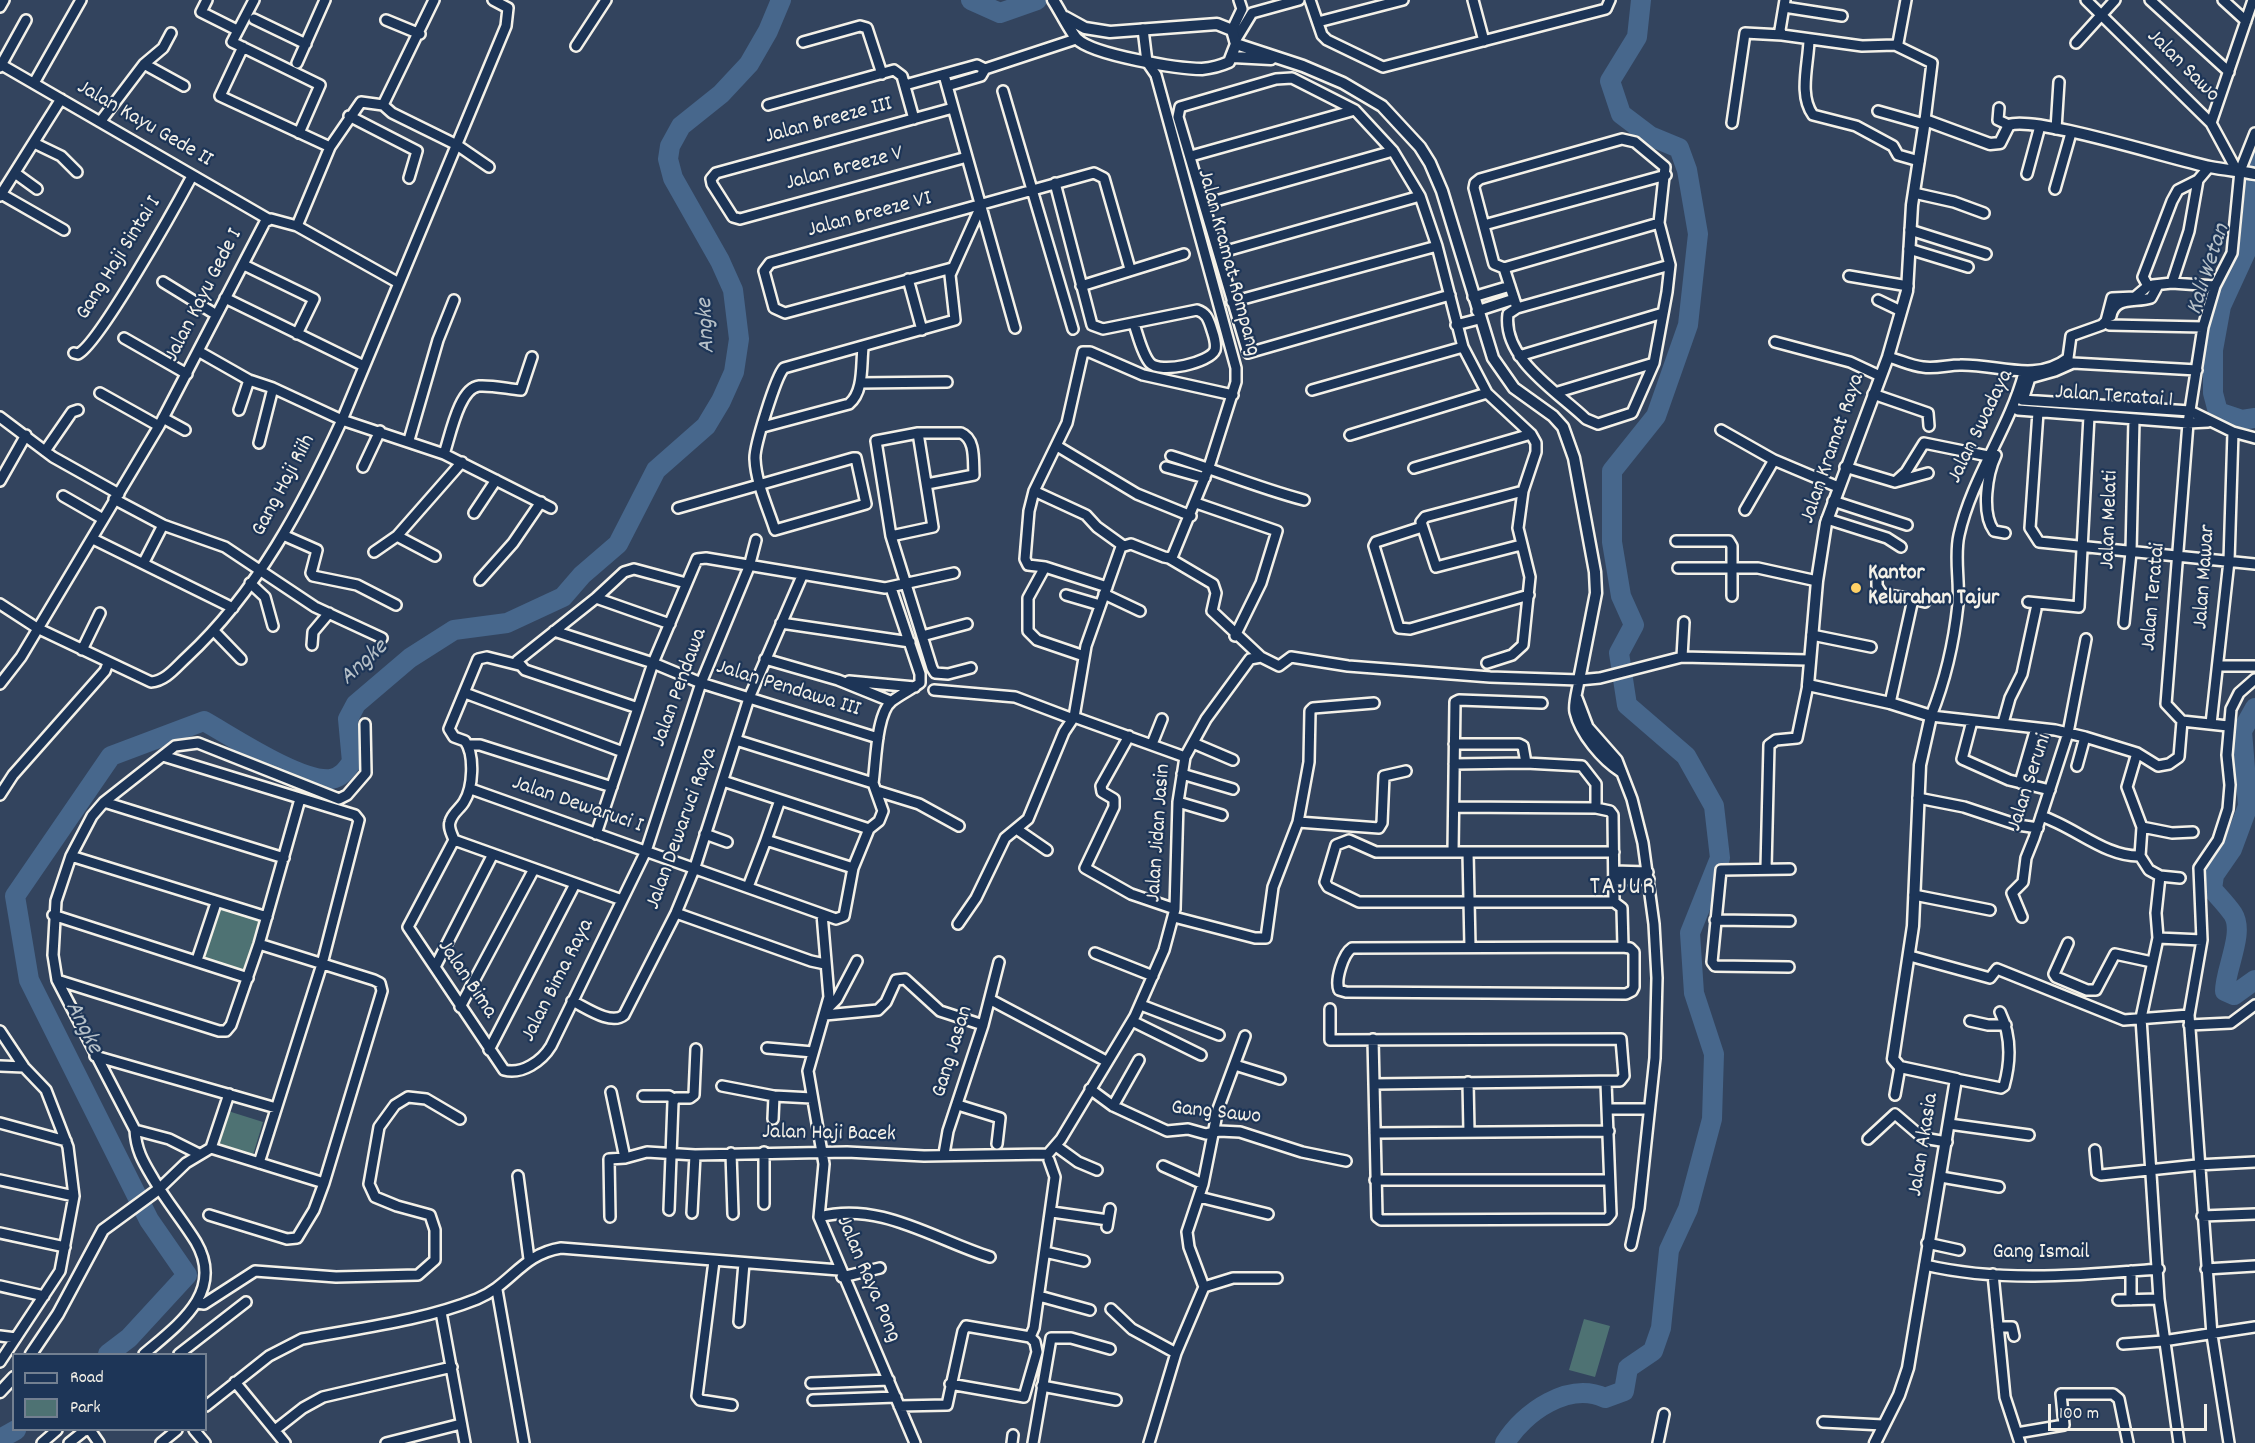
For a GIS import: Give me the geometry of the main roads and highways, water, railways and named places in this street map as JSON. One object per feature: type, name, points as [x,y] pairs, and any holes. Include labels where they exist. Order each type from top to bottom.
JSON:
[{"type":"waterway","name":"Angke","points":[[109,1353],[129,1338],[187,1275],[149,1220],[29,980],[15,896],[111,756],[204,721],[248,747],[302,774],[318,778],[335,778],[352,762],[348,719],[356,704],[410,658],[454,630],[507,623],[563,597],[582,575],[618,544],[656,470],[706,426],[721,401],[734,372],[739,339],[733,290],[720,261],[673,178],[668,159],[670,146],[681,126],[721,94],[749,64],[768,31],[781,0]]},
{"type":"waterway","name":"Angke","points":[[971,0],[1000,13],[1037,0]]},
{"type":"waterway","points":[[1505,1443],[1524,1420],[1549,1402],[1577,1394],[1591,1394],[1605,1398],[1624,1391],[1628,1368],[1653,1351],[1661,1328],[1669,1250],[1688,1209],[1712,1119],[1714,1054],[1694,993],[1690,933],[1720,858],[1714,806],[1686,756],[1627,705],[1619,653],[1634,625],[1621,596],[1612,542],[1612,471],[1656,416],[1688,325],[1698,234],[1687,170],[1679,148],[1650,136],[1621,114],[1610,81],[1637,37],[1641,0]]},
{"type":"waterway","name":"Kali Wetan","points":[[2255,142],[2250,153],[2255,190],[2250,243],[2221,306],[2213,350],[2213,393],[2218,412],[2242,420],[2255,418]]},
{"type":"waterway","name":"Kali Wetan","points":[[2255,708],[2242,731],[2248,806],[2232,849],[2214,875],[2212,889],[2231,911],[2236,922],[2236,941],[2225,991],[2234,995],[2255,980]]},
{"type":"waterway","name":"Angke","points":[[0,1439],[14,1431]]},
{"type":"place","name":"Kantor Kelurahan Tajur","points":[[1856,588]]},
{"type":"district","name":"TAJUR","points":[[1623,889]]}]
